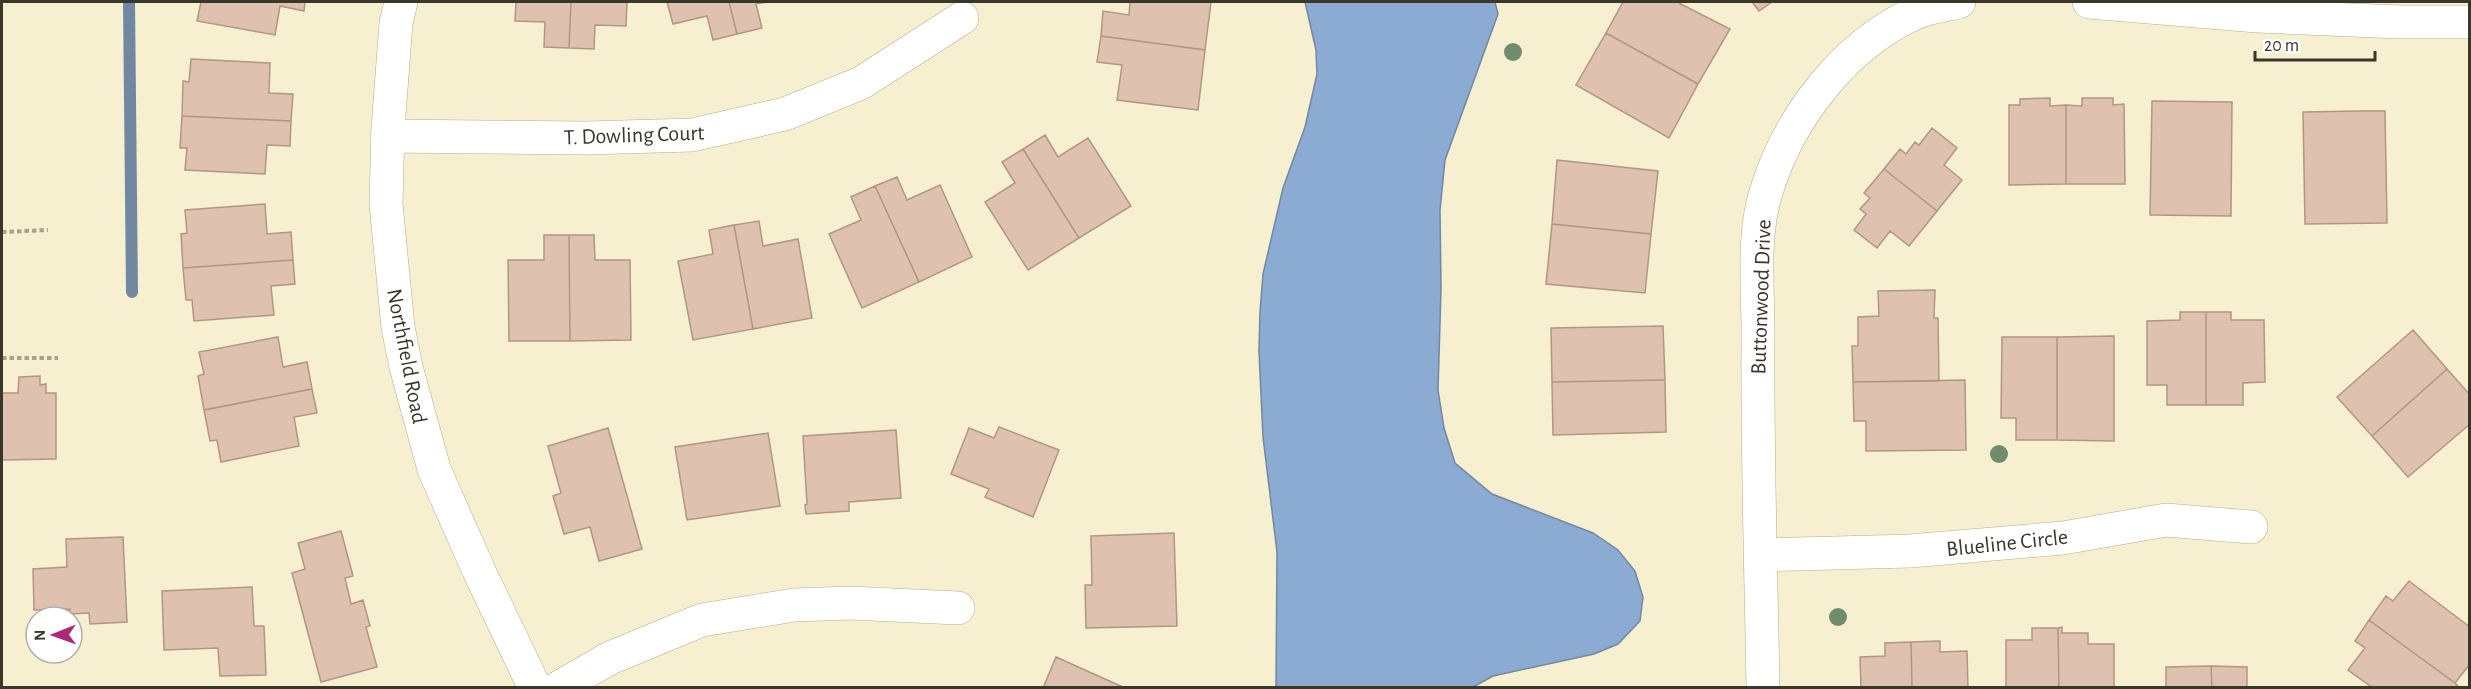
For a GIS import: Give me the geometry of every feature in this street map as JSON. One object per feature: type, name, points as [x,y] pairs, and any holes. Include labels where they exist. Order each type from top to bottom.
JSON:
[{"type":"street","name":"Northfield Road","points":[[401,2],[396,23],[387,136],[386,204],[398,327],[406,367],[434,469],[478,572],[535,687]]},
{"type":"street","name":"Buttonwood Drive","points":[[1763,687],[1757,377],[1758,243],[1767,189],[1790,137],[1838,69],[1864,43],[1916,13],[1959,2]]},
{"type":"street","points":[[2090,2],[2257,16],[2400,22],[2469,22]]},
{"type":"street","name":"T. Dowling Court","points":[[387,136],[587,138],[701,133],[785,114],[861,83],[962,18]]},
{"type":"street","name":"Blueline Circle","points":[[1761,555],[1910,551],[2063,538],[2166,520],[2252,527]]},
{"type":"street","points":[[558,687],[610,658],[702,620],[794,605],[850,603],[958,608]]},
{"type":"path","points":[[2,232],[48,230]]},
{"type":"path","points":[[2,358],[58,358]]},
{"type":"water","points":[[1305,2],[1495,2],[1498,14],[1445,160],[1440,210],[1441,289],[1438,390],[1444,428],[1455,463],[1492,494],[1593,533],[1618,550],[1635,571],[1643,597],[1640,621],[1618,644],[1594,654],[1493,676],[1473,687],[1276,687],[1277,552],[1263,437],[1259,351],[1260,312],[1263,274],[1283,188],[1305,127],[1317,74],[1316,50]]},
{"type":"building","points":[[201,2],[305,2],[304,11],[280,6],[275,35],[197,21]]},
{"type":"building","points":[[516,2],[571,2],[569,48],[544,47],[545,22],[515,21]]},
{"type":"building","points":[[571,2],[627,2],[626,26],[595,25],[594,49],[569,48]]},
{"type":"building","points":[[667,2],[729,2],[737,34],[713,40],[707,16],[673,24]]},
{"type":"building","points":[[729,2],[767,2],[756,4],[762,28],[737,34]]},
{"type":"building","points":[[1130,2],[1211,2],[1205,50],[1101,36],[1103,11],[1129,15]]},
{"type":"building","points":[[1623,2],[1677,2],[1730,29],[1698,84],[1606,33]]},
{"type":"building","points":[[1752,2],[1772,2],[1759,11]]},
{"type":"building","points":[[1606,33],[1698,84],[1669,138],[1576,85]]},
{"type":"building","points":[[1101,36],[1205,50],[1198,110],[1117,100],[1122,65],[1097,62]]},
{"type":"building","points":[[191,59],[270,63],[269,93],[293,94],[291,121],[182,116],[183,81],[189,82]]},
{"type":"building","points":[[2050,98],[2050,106],[2066,105],[2066,184],[2009,185],[2009,105],[2020,105],[2020,99]]},
{"type":"building","points":[[2082,98],[2113,98],[2113,105],[2124,104],[2125,184],[2066,184],[2066,105],[2082,106]]},
{"type":"building","points":[[2152,101],[2232,102],[2231,216],[2150,215]]},
{"type":"building","points":[[2385,111],[2387,223],[2305,224],[2303,112]]},
{"type":"building","points":[[182,116],[291,121],[290,146],[267,145],[265,174],[185,170],[187,148],[180,148]]},
{"type":"building","points":[[1932,128],[1957,148],[1944,165],[1962,180],[1937,211],[1884,169],[1900,149],[1906,154],[1915,142],[1919,145]]},
{"type":"building","points":[[1045,135],[1058,157],[1088,138],[1131,206],[1079,238],[1023,149]]},
{"type":"building","points":[[1023,149],[1079,238],[1028,270],[985,202],[1015,183],[1002,162]]},
{"type":"building","points":[[1557,160],[1658,171],[1651,234],[1552,224]]},
{"type":"building","points":[[1884,169],[1937,211],[1909,246],[1890,231],[1877,248],[1854,230],[1866,214],[1860,209],[1870,198],[1864,193]]},
{"type":"building","points":[[897,177],[907,200],[940,185],[972,257],[919,282],[875,186]]},
{"type":"building","points":[[875,186],[919,282],[862,308],[829,234],[861,220],[851,197]]},
{"type":"building","points":[[265,204],[267,234],[291,232],[293,260],[183,268],[181,234],[187,233],[185,210]]},
{"type":"building","points":[[759,221],[763,246],[798,239],[812,318],[753,329],[734,225]]},
{"type":"building","points":[[1552,224],[1651,234],[1645,293],[1546,284]]},
{"type":"building","points":[[734,225],[753,329],[693,340],[678,261],[713,254],[709,230]]},
{"type":"building","points":[[544,235],[569,235],[570,341],[509,341],[508,260],[544,260]]},
{"type":"building","points":[[569,235],[594,235],[595,260],[630,260],[631,340],[570,341]]},
{"type":"building","points":[[293,260],[295,284],[271,286],[274,315],[194,321],[192,300],[186,300],[183,268]]},
{"type":"building","points":[[1935,290],[1934,318],[1938,318],[1939,381],[1853,382],[1852,346],[1858,346],[1858,317],[1879,316],[1878,291]]},
{"type":"building","points":[[2180,312],[2206,312],[2206,405],[2167,405],[2167,385],[2147,385],[2147,321],[2180,320]]},
{"type":"building","points":[[2206,312],[2231,312],[2231,320],[2264,320],[2265,382],[2243,383],[2243,405],[2206,405]]},
{"type":"building","points":[[1663,326],[1665,380],[1552,382],[1551,328]]},
{"type":"building","points":[[2413,330],[2447,369],[2372,436],[2337,397]]},
{"type":"building","points":[[2114,336],[2114,441],[2057,440],[2057,337]]},
{"type":"building","points":[[278,337],[283,367],[307,362],[312,389],[204,410],[198,376],[204,374],[199,352]]},
{"type":"building","points":[[2002,337],[2057,337],[2057,440],[2016,440],[2016,418],[2001,418]]},
{"type":"building","points":[[2447,369],[2470,395],[2470,424],[2408,477],[2372,436]]},
{"type":"building","points":[[40,376],[40,385],[46,384],[46,393],[56,393],[56,459],[2,460],[2,393],[18,393],[19,377]]},
{"type":"building","points":[[1665,380],[1666,432],[1553,435],[1552,382]]},
{"type":"building","points":[[1965,380],[1966,450],[1866,451],[1866,421],[1854,421],[1853,382]]},
{"type":"building","points":[[312,389],[317,413],[294,417],[299,446],[221,462],[217,440],[210,441],[204,410]]},
{"type":"building","points":[[999,427],[1059,450],[1033,517],[985,497],[989,489],[951,474],[969,428],[994,438]]},
{"type":"building","points":[[608,428],[642,549],[599,561],[590,527],[564,534],[553,496],[561,493],[548,446]]},
{"type":"building","points":[[896,430],[901,498],[849,502],[849,511],[806,514],[803,436]]},
{"type":"building","points":[[768,433],[780,506],[687,520],[675,447]]},
{"type":"building","points":[[341,531],[353,576],[345,578],[351,604],[363,600],[370,626],[366,627],[377,667],[321,682],[292,573],[305,569],[298,543]]},
{"type":"building","points":[[1174,533],[1177,626],[1086,628],[1085,585],[1092,585],[1091,536]]},
{"type":"building","points":[[123,537],[127,622],[90,624],[89,613],[84,613],[84,605],[34,605],[33,569],[67,567],[66,539]]},
{"type":"building","points":[[2409,581],[2470,627],[2470,664],[2455,683],[2369,620],[2386,596],[2393,601]]},
{"type":"building","points":[[252,587],[254,626],[264,626],[266,675],[220,676],[218,648],[164,650],[162,591]]},
{"type":"building","points":[[2369,620],[2460,688],[2373,688],[2348,670],[2365,648],[2355,641]]},
{"type":"building","points":[[2062,627],[2062,633],[2088,633],[2088,644],[2114,644],[2114,688],[2059,688],[2058,628]]},
{"type":"building","points":[[2032,628],[2058,628],[2059,688],[2006,688],[2006,640],[2032,640]]},
{"type":"building","points":[[1940,641],[1940,652],[1967,651],[1968,688],[1912,688],[1911,642]]},
{"type":"building","points":[[1911,642],[1912,688],[1861,688],[1860,657],[1885,656],[1885,643]]},
{"type":"building","points":[[1056,657],[1125,688],[1043,688]]},
{"type":"building","points":[[2211,666],[2212,688],[2166,688],[2166,667]]},
{"type":"building","points":[[2211,666],[2247,667],[2247,688],[2212,688]]},
{"type":"waterway","points":[[129,2],[132,292]]}]
